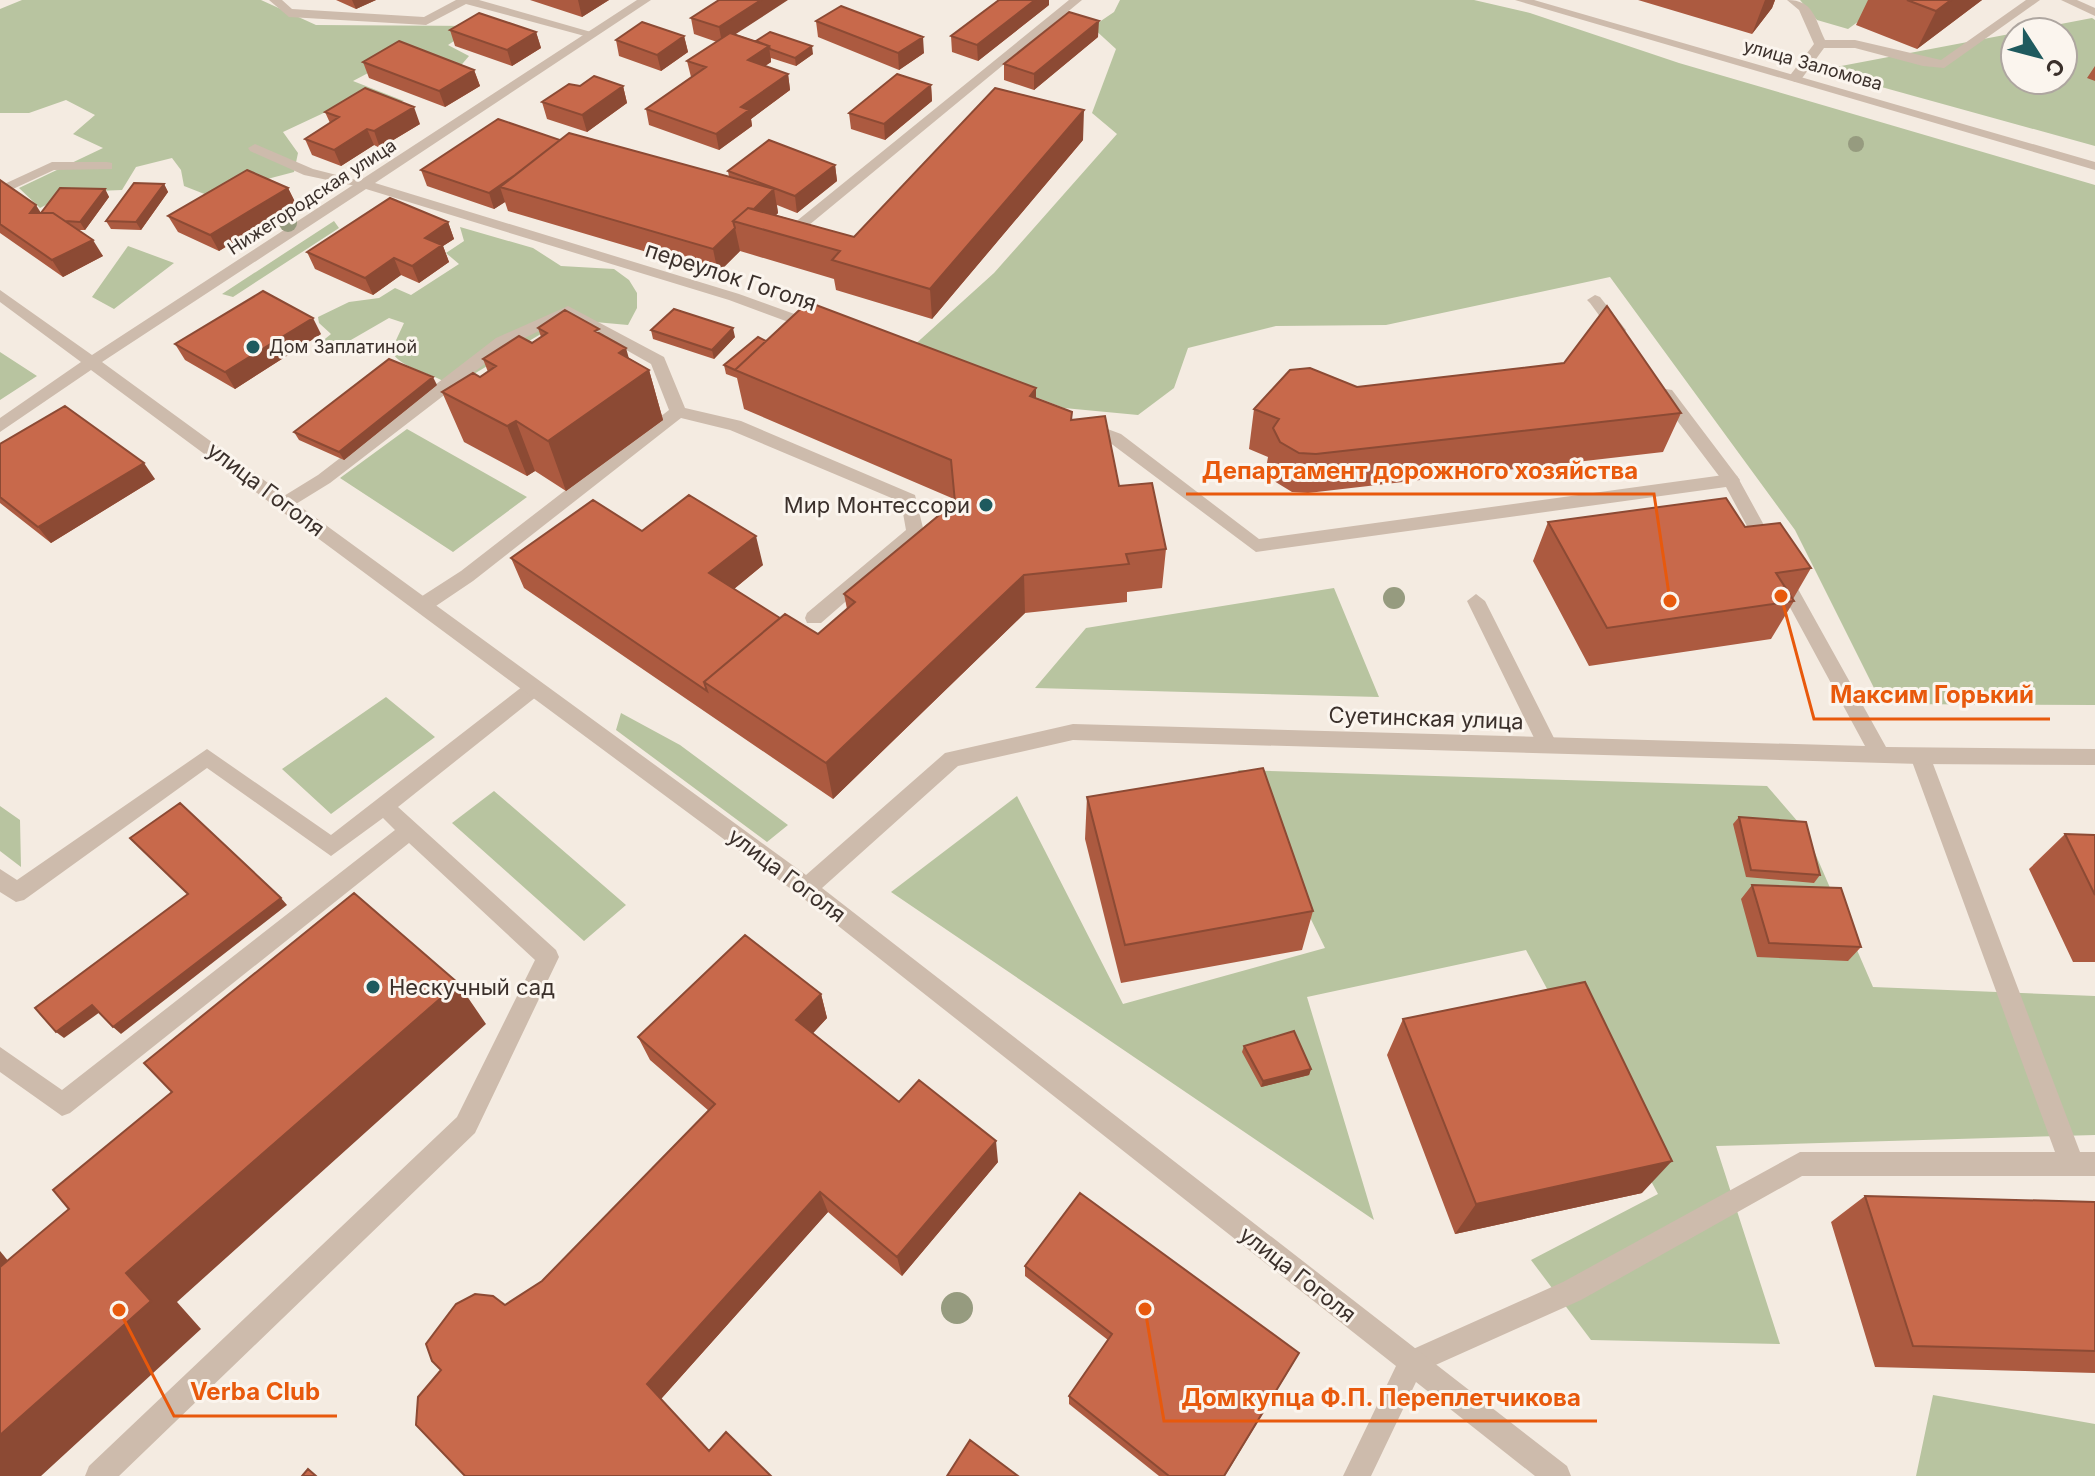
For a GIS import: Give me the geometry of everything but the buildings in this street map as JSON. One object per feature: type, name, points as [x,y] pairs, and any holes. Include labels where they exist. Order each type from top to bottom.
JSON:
[{"type":"street","points":[[275,0],[289,13],[426,21],[465,0],[592,34]]},
{"type":"street","name":"Нижегородская улица","points":[[0,426],[92,361],[645,0]]},
{"type":"street","points":[[798,227],[1076,0]]},
{"type":"street","name":"улица Заломова","points":[[1521,0],[2095,166]]},
{"type":"street","points":[[1793,0],[1804,8],[1820,44]]},
{"type":"street","points":[[1820,44],[1855,44],[1923,62],[1944,64],[2034,0]]},
{"type":"street","points":[[2067,0],[2095,12]]},
{"type":"street","points":[[1795,78],[1820,44]]},
{"type":"street","name":"переулок Гоголя","points":[[255,148],[309,172],[365,184],[734,297],[837,335]]},
{"type":"street","points":[[0,191],[52,166],[107,166]]},
{"type":"street","name":"улица Гоголя","points":[[0,295],[807,888],[1557,1476]]},
{"type":"street","points":[[1595,300],[1631,348]]},
{"type":"street","points":[[285,503],[324,479],[502,342],[568,311],[658,361],[678,412]]},
{"type":"street","points":[[1659,384],[1731,480],[1880,755]]},
{"type":"street","points":[[423,605],[467,576],[678,412]]},
{"type":"street","points":[[678,412],[735,425],[909,499],[915,532],[814,618]]},
{"type":"street","points":[[1071,421],[1115,438],[1256,546],[1731,480]]},
{"type":"street","points":[[1476,601],[1548,746]]},
{"type":"street","points":[[0,878],[16,893],[207,757],[331,847],[534,688]]},
{"type":"street","name":"Суетинская улица","points":[[807,888],[952,759],[1073,732],[1920,756],[2095,757]]},
{"type":"street","points":[[1357,1476],[1411,1363],[1572,1291],[1800,1164],[2084,1164],[1920,756]]},
{"type":"street","points":[[99,1476],[466,1125],[548,957],[384,807]]},
{"type":"street","points":[[0,1058],[62,1105],[409,831]]},
{"type":"green space","points":[[22,0],[261,0],[316,25],[477,26],[448,45],[469,56],[457,70],[406,53],[353,81],[404,101],[330,110],[283,132],[298,153],[294,172],[207,195],[184,186],[181,170],[172,158],[136,167],[122,190],[71,192],[40,208],[19,188],[103,148],[73,134],[95,115],[66,100],[29,113],[0,113],[0,9]]},
{"type":"green space","points":[[1120,0],[1474,0],[1530,13],[1679,63],[2095,185],[2095,705],[1882,704],[1795,530],[1610,277],[1386,325],[1276,326],[1188,348],[1174,388],[1138,415],[1064,408],[911,348],[994,273],[1117,134],[1092,113],[1116,49],[1092,27],[1114,12]]},
{"type":"green space","points":[[1800,0],[1888,0],[1848,29],[1817,20]]},
{"type":"green space","points":[[2079,20],[2095,20],[2095,146],[1820,70],[1999,36],[1999,96],[2079,96]]},
{"type":"green space","points":[[334,221],[339,228],[233,297],[222,294]]},
{"type":"green space","points":[[460,227],[533,248],[561,266],[614,269],[629,280],[637,293],[637,308],[628,325],[595,322],[556,325],[452,387],[396,358],[391,351],[404,323],[389,318],[344,344],[314,348],[331,334],[319,323],[318,317],[349,302],[379,298],[395,288],[411,295],[459,264],[446,253],[464,241]]},
{"type":"green space","points":[[128,246],[174,263],[114,309],[92,297]]},
{"type":"green space","points":[[0,352],[37,376],[0,400]]},
{"type":"green space","points":[[407,429],[527,497],[453,552],[340,478]]},
{"type":"green space","points":[[1334,588],[1379,697],[1035,688],[1086,628]]},
{"type":"green space","points":[[386,697],[435,737],[331,814],[282,769]]},
{"type":"green space","points":[[621,713],[680,745],[788,825],[767,842],[616,730]]},
{"type":"green space","points":[[1238,770],[1767,786],[1805,830],[1873,987],[2095,996],[2095,1135],[1716,1146],[1780,1344],[1591,1340],[1531,1260],[1658,1194],[1526,950],[1307,997],[1374,1220],[891,892],[1017,796],[1123,1004],[1325,948]]},
{"type":"green space","points":[[494,791],[626,905],[584,941],[452,823]]},
{"type":"green space","points":[[0,806],[20,820],[21,867],[0,851]]},
{"type":"green space","points":[[1933,1395],[2095,1424],[2095,1476],[1916,1476]]},
{"type":"place","name":"Дом Заплатиной","points":[[253,347]]},
{"type":"place","name":"Мир Монтессори","points":[[986,505]]},
{"type":"place","name":"Максим Горький","points":[[1781,596]]},
{"type":"place","name":"Департамент дорожного хозяйства","points":[[1670,601]]},
{"type":"place","name":"Нескучный сад","points":[[373,987]]},
{"type":"place","name":"Дом купца Ф.П. Переплетчикова","points":[[1145,1309]]},
{"type":"place","name":"Verba Club","points":[[119,1310]]}]
